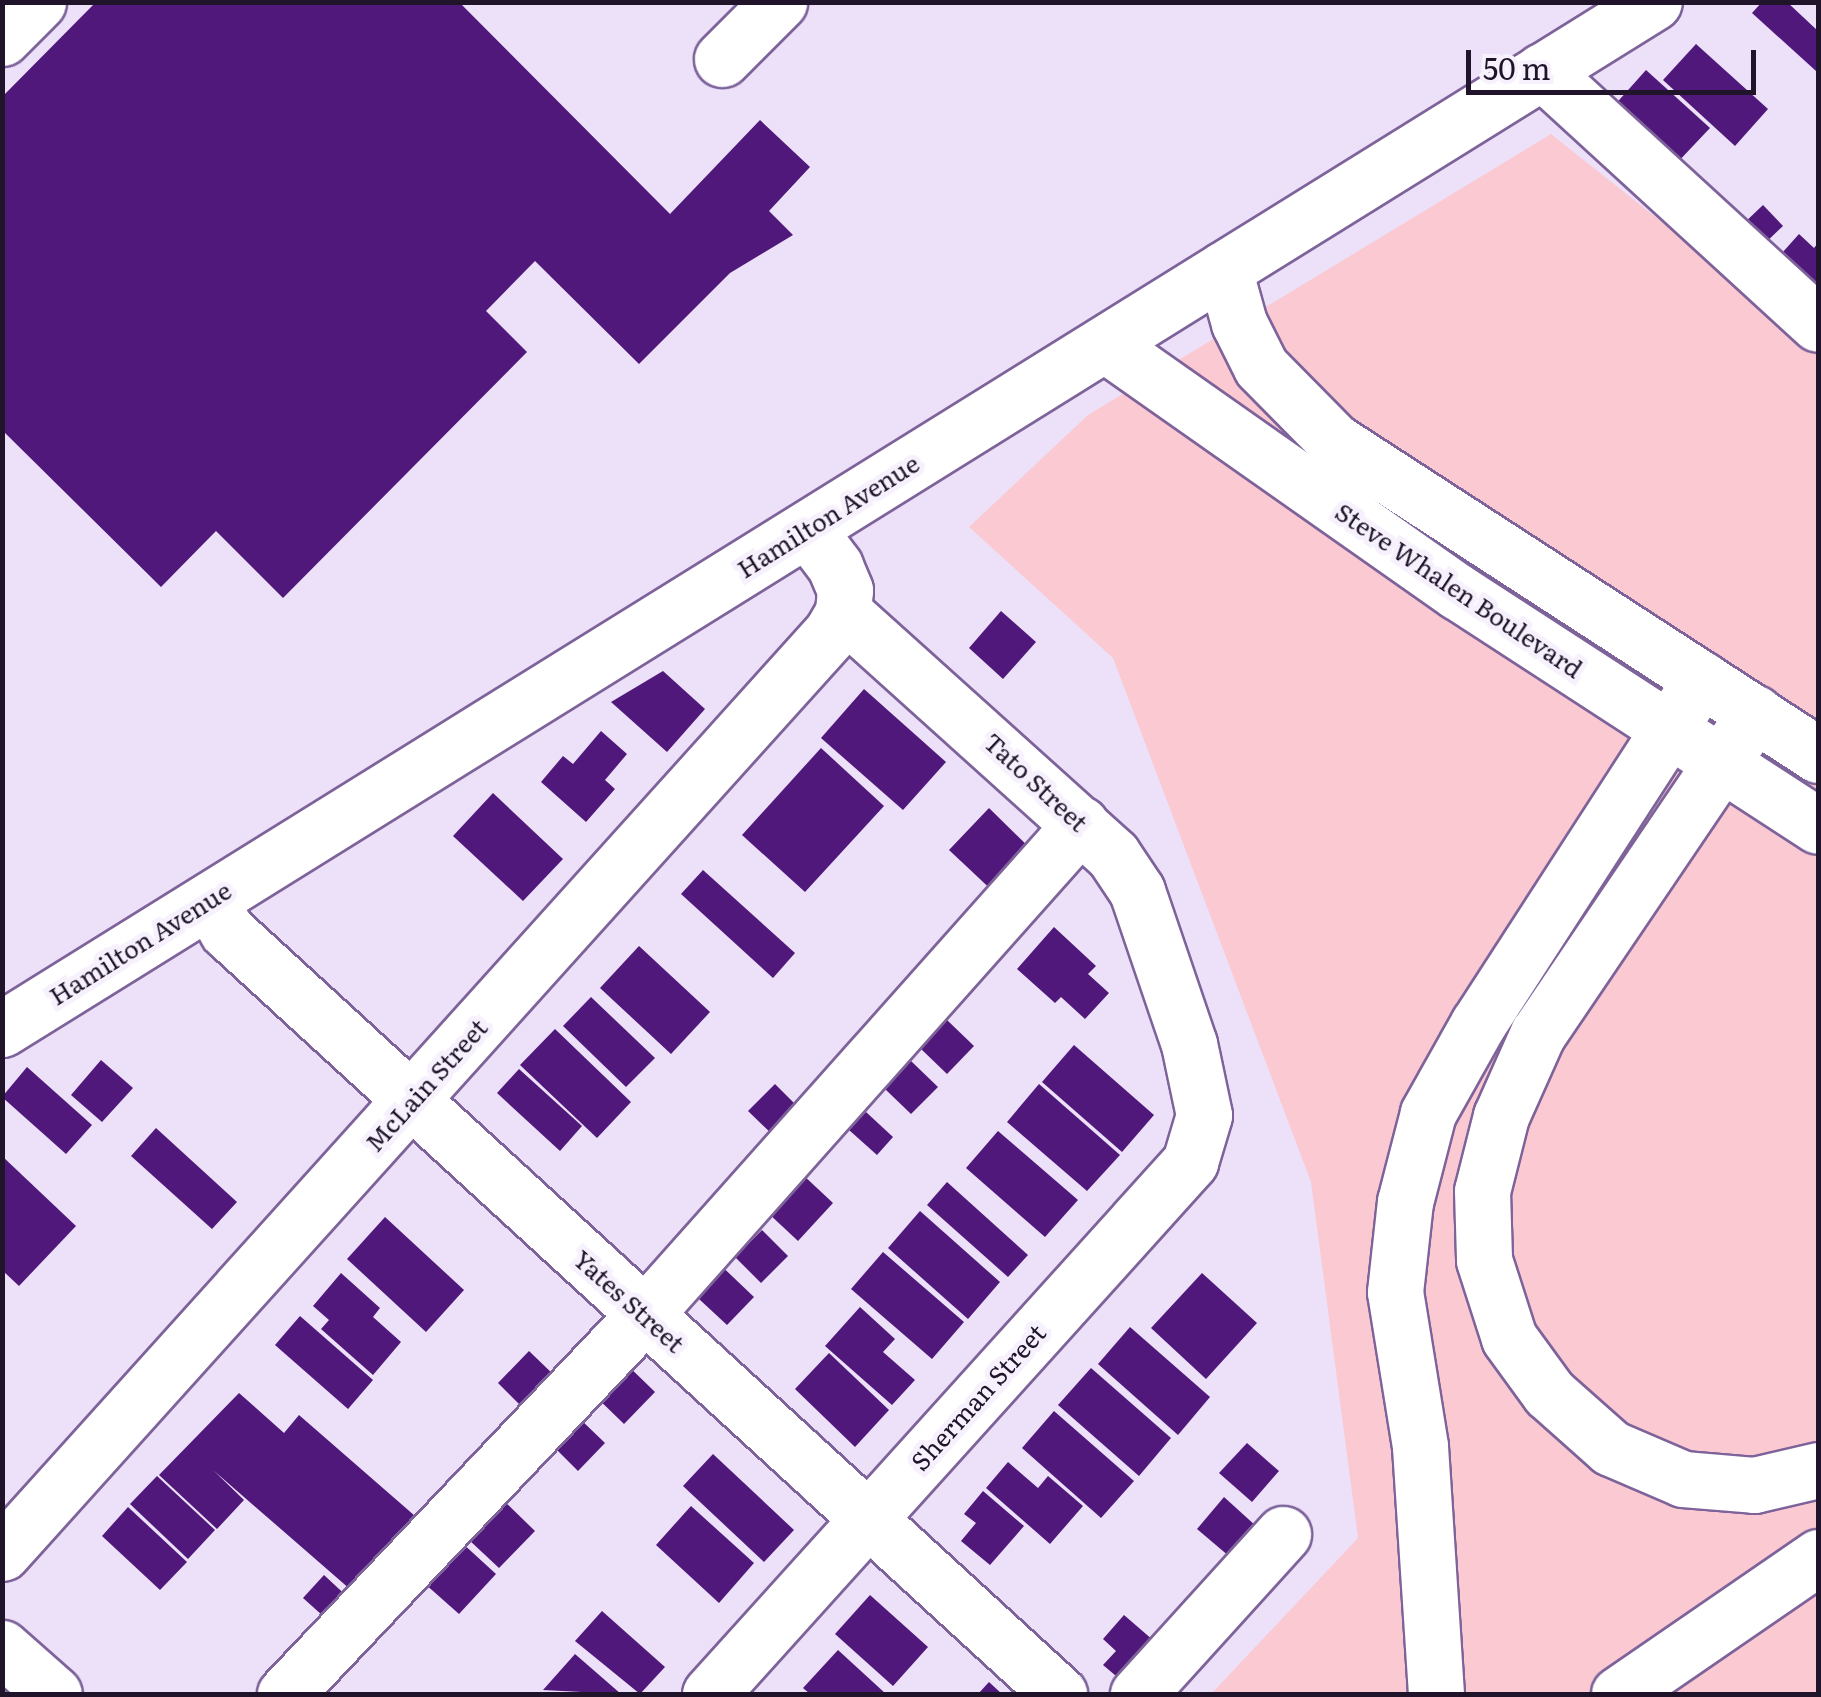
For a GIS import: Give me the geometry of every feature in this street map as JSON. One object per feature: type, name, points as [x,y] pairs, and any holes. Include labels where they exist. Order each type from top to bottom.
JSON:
[{"type":"main road","points":[[2,38],[38,2]]},
{"type":"main road","points":[[722,59],[779,2]]},
{"type":"main road","name":"Hamilton Avenue","points":[[2,1028],[1654,2]]},
{"type":"main road","points":[[1542,71],[1818,324]]},
{"type":"main road","points":[[1224,269],[1239,323],[1261,367],[1334,442],[1818,755]]},
{"type":"main road","name":"Steve Whalen Boulevard","points":[[1105,344],[1306,488],[1818,826]]},
{"type":"main road","points":[[808,528],[835,566],[844,590],[843,612]]},
{"type":"main road","name":"Tato Street","points":[[843,612],[1080,824],[1137,890],[1198,1082]]},
{"type":"main road","name":"McLain Street","points":[[2,1554],[832,634],[843,612]]},
{"type":"main road","points":[[1436,1694],[1420,1446],[1395,1292],[1405,1202],[1436,1098],[1666,727],[1701,679]]},
{"type":"main road","points":[[1754,714],[1718,760],[1538,1033],[1501,1116],[1487,1172],[1484,1260],[1509,1338],[1549,1394],[1611,1448],[1683,1478],[1754,1485],[1818,1470]]},
{"type":"main road","points":[[285,1694],[644,1315],[1080,824]]},
{"type":"main road","name":"Yates Street","points":[[209,901],[227,932],[1058,1694]]},
{"type":"main road","name":"Sherman Street","points":[[710,1694],[1190,1162],[1204,1115],[1198,1082]]},
{"type":"main road","points":[[1138,1694],[1283,1534]]},
{"type":"main road","points":[[1620,1694],[1818,1557]]},
{"type":"main road","points":[[2,1648],[54,1694]]},
{"type":"shaded area","points":[[1551,134],[1818,346],[1818,1694],[1211,1694],[1358,1538],[1311,1182],[1113,658],[969,527],[1088,415]]},
{"type":"building","points":[[96,2],[459,2],[670,214],[760,120],[810,167],[769,211],[793,235],[730,273],[639,364],[535,261],[486,311],[527,352],[283,598],[216,531],[161,587],[2,430],[2,97]]},
{"type":"building","points":[[1762,2],[1787,2],[1818,31],[1816,71],[1752,13]]},
{"type":"building","points":[[1696,44],[1768,109],[1735,146],[1663,80]]},
{"type":"building","points":[[1646,70],[1710,128],[1675,165],[1612,108]]},
{"type":"building","points":[[1763,205],[1783,226],[1760,248],[1740,227]]},
{"type":"building","points":[[1799,234],[1814,248],[1818,243],[1818,287],[1782,253]]},
{"type":"building","points":[[1001,611],[1036,642],[1003,679],[969,648]]},
{"type":"building","points":[[663,671],[705,709],[667,752],[611,702]]},
{"type":"building","points":[[864,689],[946,762],[903,810],[821,738]]},
{"type":"building","points":[[601,731],[627,754],[605,780],[615,789],[586,822],[541,782],[563,756],[573,764]]},
{"type":"building","points":[[821,748],[884,806],[805,892],[742,835]]},
{"type":"building","points":[[493,793],[563,859],[523,901],[453,836]]},
{"type":"building","points":[[989,808],[1037,855],[998,896],[949,850]]},
{"type":"building","points":[[703,870],[795,953],[773,978],[681,894]]},
{"type":"building","points":[[1054,927],[1096,966],[1088,974],[1109,993],[1085,1019],[1061,997],[1055,1003],[1017,969]]},
{"type":"building","points":[[639,946],[710,1012],[671,1054],[600,988]]},
{"type":"building","points":[[591,997],[655,1058],[626,1087],[563,1026]]},
{"type":"building","points":[[947,1020],[974,1046],[947,1074],[920,1048]]},
{"type":"building","points":[[555,1029],[631,1102],[597,1138],[520,1065]]},
{"type":"building","points":[[1074,1045],[1154,1115],[1122,1152],[1042,1082]]},
{"type":"building","points":[[101,1060],[133,1088],[102,1122],[71,1095]]},
{"type":"building","points":[[911,1061],[938,1087],[911,1114],[885,1089]]},
{"type":"building","points":[[27,1067],[92,1125],[66,1154],[2,1097]]},
{"type":"building","points":[[519,1069],[582,1126],[560,1151],[497,1093]]},
{"type":"building","points":[[775,1084],[801,1110],[775,1137],[748,1111]]},
{"type":"building","points":[[1039,1084],[1120,1155],[1087,1191],[1007,1122]]},
{"type":"building","points":[[866,1112],[893,1137],[877,1155],[849,1130]]},
{"type":"building","points":[[156,1128],[237,1202],[212,1229],[131,1156]]},
{"type":"building","points":[[998,1131],[1078,1200],[1045,1237],[966,1168]]},
{"type":"building","points":[[2,1156],[76,1226],[19,1286],[2,1270]]},
{"type":"building","points":[[802,1174],[833,1203],[798,1241],[767,1212]]},
{"type":"building","points":[[947,1182],[1028,1255],[1008,1277],[927,1205]]},
{"type":"building","points":[[920,1211],[1000,1282],[968,1319],[888,1248]]},
{"type":"building","points":[[385,1217],[464,1290],[426,1332],[347,1259]]},
{"type":"building","points":[[762,1230],[788,1256],[761,1283],[735,1257]]},
{"type":"building","points":[[883,1252],[964,1322],[932,1359],[851,1289]]},
{"type":"building","points":[[712,1257],[754,1297],[727,1325],[685,1286]]},
{"type":"building","points":[[341,1273],[380,1308],[373,1317],[401,1342],[373,1375],[321,1329],[329,1320],[313,1306]]},
{"type":"building","points":[[1202,1273],[1257,1323],[1206,1379],[1151,1328]]},
{"type":"building","points":[[860,1307],[895,1339],[883,1352],[915,1380],[892,1405],[825,1346]]},
{"type":"building","points":[[300,1316],[373,1380],[348,1409],[275,1345]]},
{"type":"building","points":[[1130,1327],[1210,1397],[1178,1435],[1098,1364]]},
{"type":"building","points":[[529,1351],[556,1377],[524,1409],[498,1383]]},
{"type":"building","points":[[829,1353],[889,1410],[855,1447],[795,1389]]},
{"type":"building","points":[[621,1359],[655,1392],[624,1424],[590,1391]]},
{"type":"building","points":[[1091,1368],[1171,1438],[1139,1476],[1058,1405]]},
{"type":"building","points":[[239,1393],[284,1433],[299,1415],[415,1516],[351,1590],[213,1470],[244,1500],[217,1529],[159,1475]]},
{"type":"building","points":[[1054,1411],[1134,1481],[1101,1518],[1022,1448]]},
{"type":"building","points":[[578,1417],[605,1443],[578,1471],[552,1445]]},
{"type":"building","points":[[1247,1443],[1279,1471],[1252,1502],[1219,1473]]},
{"type":"building","points":[[713,1454],[794,1530],[764,1562],[683,1486]]},
{"type":"building","points":[[1008,1462],[1038,1488],[1048,1476],[1083,1506],[1050,1544],[986,1488]]},
{"type":"building","points":[[157,1476],[215,1530],[188,1559],[130,1504]]},
{"type":"building","points":[[983,1491],[1024,1526],[990,1565],[961,1541],[976,1523],[964,1514]]},
{"type":"building","points":[[1224,1497],[1256,1526],[1230,1557],[1197,1529]]},
{"type":"building","points":[[504,1501],[535,1531],[499,1568],[468,1539]]},
{"type":"building","points":[[691,1506],[754,1563],[719,1603],[656,1545]]},
{"type":"building","points":[[128,1507],[187,1562],[160,1590],[102,1536]]},
{"type":"building","points":[[461,1542],[496,1574],[459,1614],[424,1583]]},
{"type":"building","points":[[324,1575],[353,1602],[332,1624],[303,1598]]},
{"type":"building","points":[[870,1595],[928,1647],[893,1686],[835,1634]]},
{"type":"building","points":[[602,1611],[665,1667],[640,1694],[575,1641]]},
{"type":"building","points":[[1124,1615],[1161,1647],[1128,1686],[1103,1665],[1116,1651],[1103,1639]]},
{"type":"building","points":[[838,1650],[886,1694],[810,1694],[803,1688]]},
{"type":"building","points":[[575,1654],[621,1694],[543,1690]]},
{"type":"building","points":[[989,1682],[1002,1694],[978,1694]]}]
